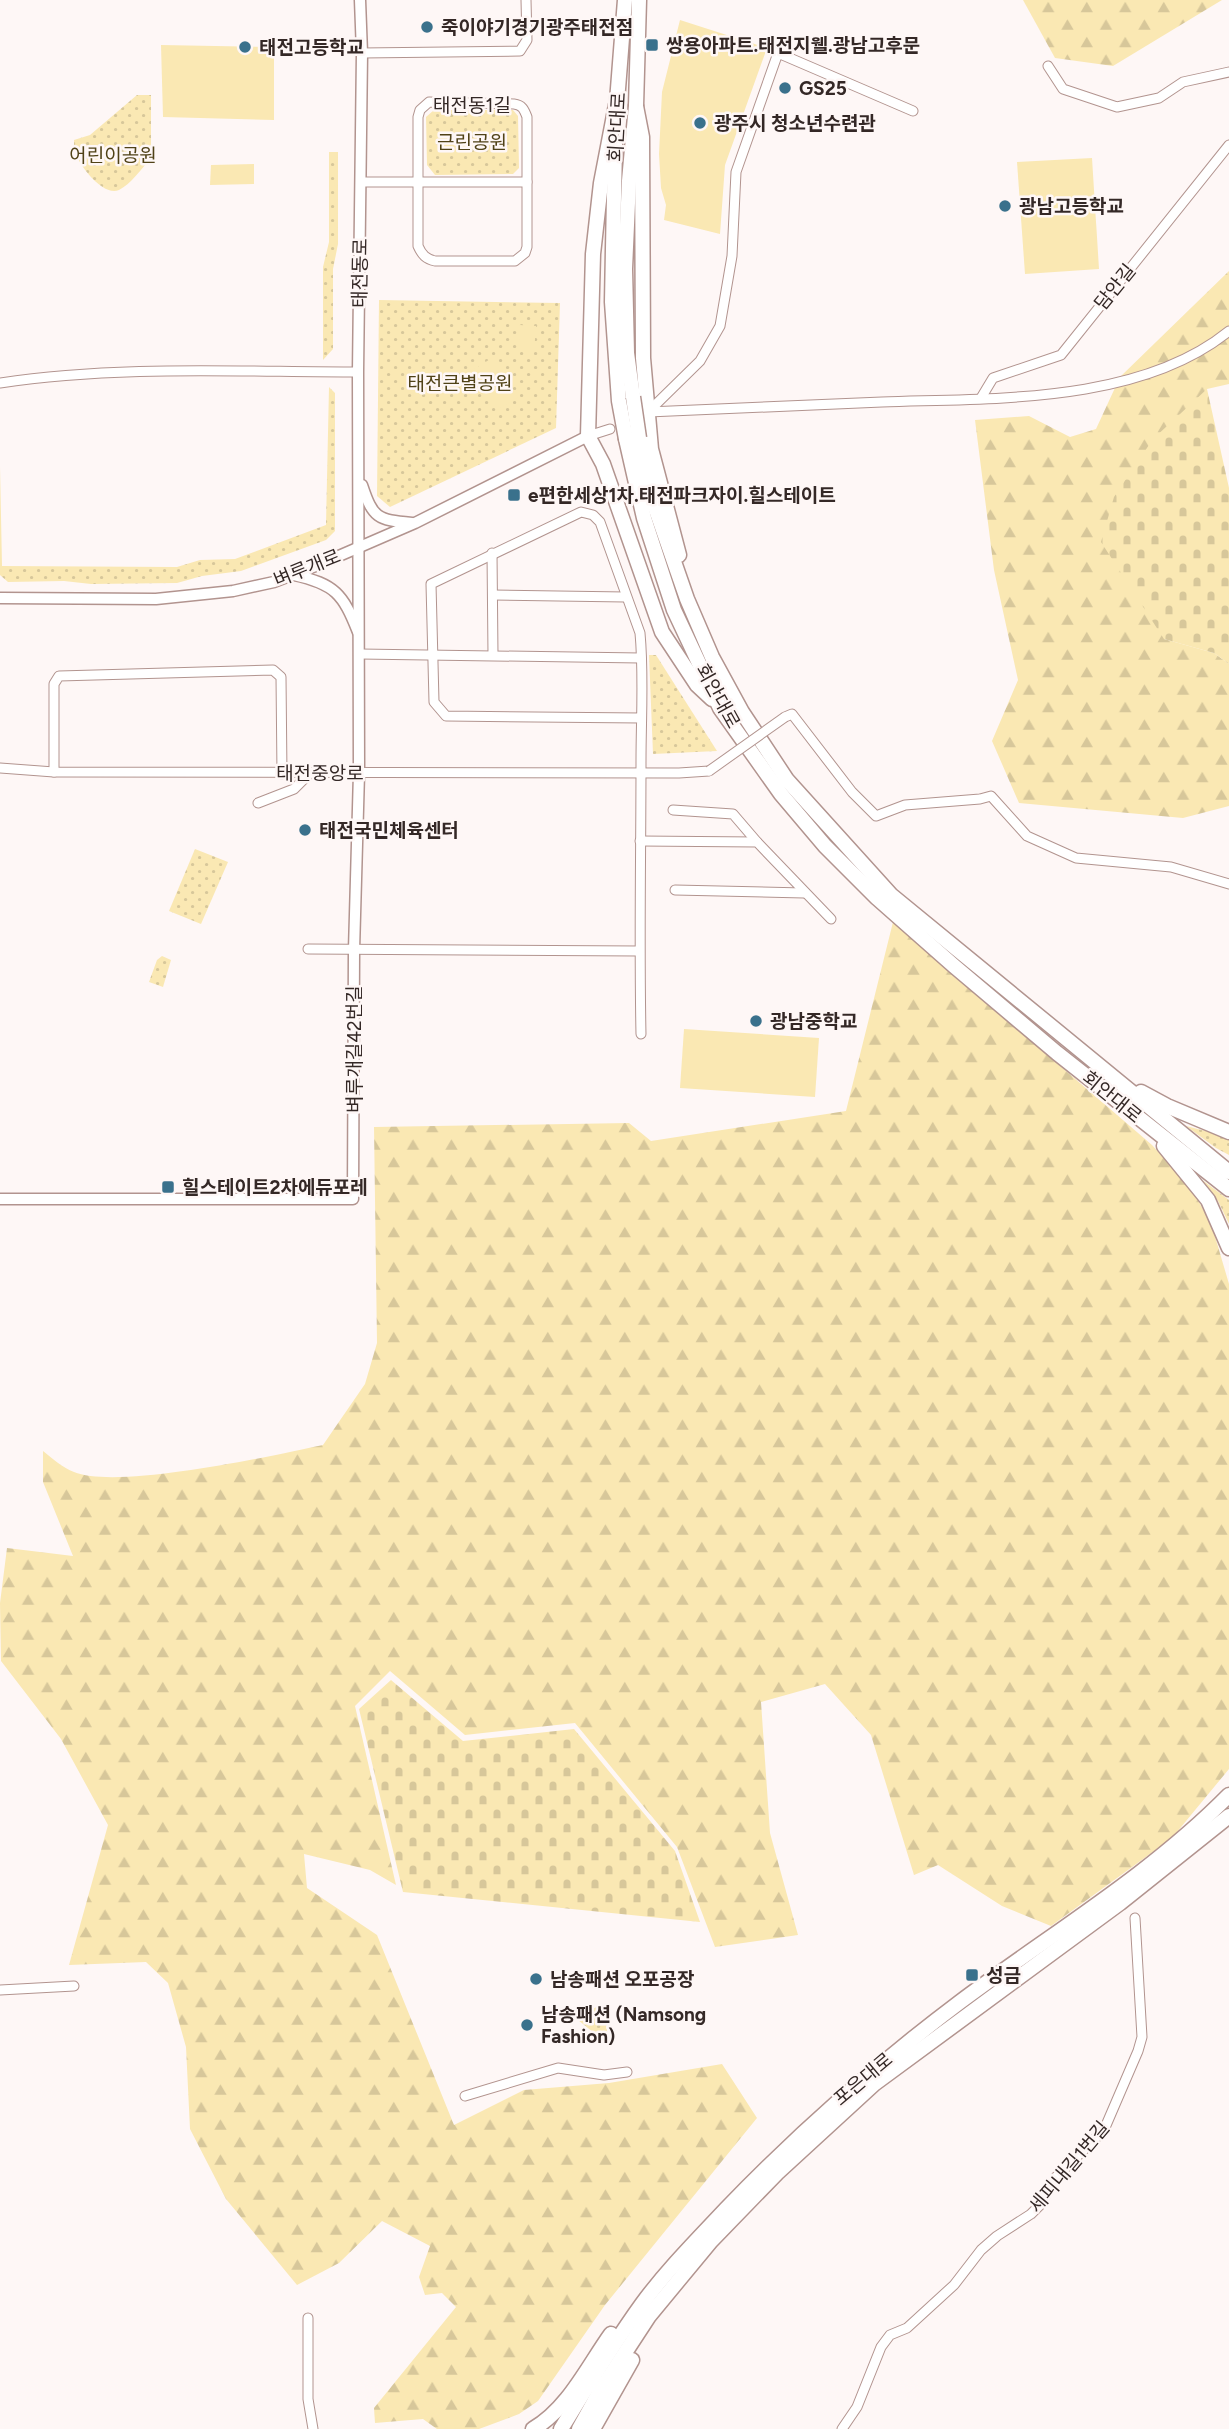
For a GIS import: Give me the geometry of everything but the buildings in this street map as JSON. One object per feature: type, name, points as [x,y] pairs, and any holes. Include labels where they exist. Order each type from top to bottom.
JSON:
[{"type":"highway","name":"회안대로","points":[[625,0],[616,105],[612,302],[626,399]]},
{"type":"highway","name":"회안대로","points":[[626,399],[625,269],[636,106],[639,0]]},
{"type":"highway","points":[[616,105],[601,183],[593,254],[588,436],[603,464],[662,632],[697,685],[720,708]]},
{"type":"highway","points":[[636,106],[642,137],[644,415],[683,568],[723,659],[742,712]]},
{"type":"highway","points":[[626,399],[633,438]]},
{"type":"highway","name":"회안대로","points":[[633,438],[644,518],[674,610],[720,708],[781,794],[825,846],[877,898],[1021,1023],[1229,1189]]},
{"type":"highway","name":"회안대로","points":[[633,438],[678,575],[712,657],[742,712],[787,780],[891,895],[1229,1172]]},
{"type":"highway","points":[[1115,1077],[1167,1106],[1229,1132]]},
{"type":"highway","points":[[1148,1126],[1208,1200],[1229,1248]]},
{"type":"highway","name":"포은대로","points":[[561,2429],[642,2304],[682,2255],[766,2168],[835,2102],[888,2057],[953,2008],[1145,1870],[1204,1821],[1229,1795]]},
{"type":"highway","name":"포은대로","points":[[579,2429],[649,2316],[711,2241],[777,2173],[874,2084],[1155,1875],[1229,1815]]},
{"type":"highway","points":[[1155,1875],[1229,1829]]},
{"type":"highway","points":[[593,2429],[678,2280]]},
{"type":"highway","points":[[533,2429],[554,2411],[580,2380],[610,2335],[642,2304]]},
{"type":"street","name":"태전동로","points":[[359,546],[358,372],[362,182],[360,0]]},
{"type":"street","points":[[362,52],[520,51],[527,40],[526,0]]},
{"type":"street","points":[[644,415],[700,361],[720,326],[732,256],[736,172],[778,52],[913,111]]},
{"type":"street","points":[[1048,66],[1063,89],[1117,107],[1159,98],[1183,82],[1229,72]]},
{"type":"street","name":"태전동1길","points":[[429,102],[520,105],[527,117],[527,182],[527,247],[521,258],[515,261],[427,259],[418,246],[420,110],[429,102]]},
{"type":"street","name":"담안길","points":[[981,398],[993,378],[1061,355],[1229,145]]},
{"type":"street","points":[[362,182],[527,182]]},
{"type":"street","points":[[644,415],[981,398],[1108,386],[1135,379],[1186,359],[1229,331]]},
{"type":"street","points":[[0,383],[46,377],[143,372],[358,372]]},
{"type":"street","points":[[588,436],[610,429]]},
{"type":"street","name":"벼루개로","points":[[0,598],[185,597],[253,587],[294,575],[415,523],[588,436]]},
{"type":"street","points":[[358,474],[368,503],[376,516],[388,521],[415,523]]},
{"type":"street","points":[[641,718],[446,716],[434,702],[431,584],[581,512],[600,522],[640,633],[641,718],[641,774],[639,951],[641,1034]]},
{"type":"street","name":"벼루개길42번길","points":[[0,1199],[353,1199],[359,546]]},
{"type":"street","points":[[492,553],[493,655]]},
{"type":"street","points":[[294,575],[324,584],[342,597],[360,637]]},
{"type":"street","points":[[493,594],[625,597]]},
{"type":"street","points":[[360,654],[640,658]]},
{"type":"street","points":[[54,772],[54,684],[59,676],[273,670],[281,677],[282,774]]},
{"type":"street","name":"태전중앙로","points":[[0,768],[54,772],[282,774],[641,774],[709,771],[792,714],[844,782],[876,816],[905,805],[991,796],[1027,836],[1076,858],[1171,867],[1229,884]]},
{"type":"street","points":[[258,803],[293,789],[309,774]]},
{"type":"street","points":[[673,810],[733,814],[831,919]]},
{"type":"street","points":[[640,841],[757,842]]},
{"type":"street","points":[[675,890],[804,893]]},
{"type":"street","points":[[308,949],[639,951]]},
{"type":"street","name":"세피내길1번길","points":[[842,2429],[857,2407],[881,2347],[890,2335],[907,2328],[954,2285],[981,2250],[1031,2214],[1040,2205],[1056,2177],[1104,2130],[1142,2037],[1135,1918]]},
{"type":"street","points":[[0,1990],[74,1986]]},
{"type":"street","points":[[465,2096],[558,2068],[604,2075],[627,2072]]},
{"type":"street","points":[[308,2318],[308,2399],[313,2429]]},
{"type":"green space","points":[[1023,0],[1222,0],[1113,66],[1055,58]]},
{"type":"green space","name":"광주시 청소년수련관","points":[[680,20],[767,48],[725,165],[720,234],[664,220],[666,205],[661,188],[659,154],[662,92]]},
{"type":"green space","points":[[161,45],[274,47],[274,120],[163,117]]},
{"type":"green space","name":"어린이공원","points":[[137,95],[151,95],[151,158],[128,184],[119,190],[106,189],[86,172],[75,152],[74,140],[90,135]]},
{"type":"green space","name":"근린공원","points":[[434,110],[513,110],[518,116],[519,168],[513,174],[435,175],[427,165],[426,117]]},
{"type":"green space","points":[[329,152],[338,152],[338,244],[333,269],[333,349],[323,360],[323,267],[329,242]]},
{"type":"green space","points":[[1092,158],[1099,269],[1025,274],[1017,162]]},
{"type":"green space","points":[[254,164],[254,184],[210,185],[211,165]]},
{"type":"green space","points":[[1229,271],[1229,384],[1207,389],[1164,639],[1214,653],[1229,664],[1229,806],[1183,818],[1019,803],[992,741],[1018,680],[994,570],[975,420],[1029,416],[1070,437],[1096,429],[1120,377]]},
{"type":"green space","name":"태전큰별공원","points":[[379,300],[560,303],[556,428],[390,507],[377,496]]},
{"type":"green space","points":[[520,325],[536,326],[534,352],[520,352]]},
{"type":"green space","points":[[492,358],[518,397],[497,410],[471,371]]},
{"type":"green space","points":[[329,387],[335,393],[335,531],[326,540],[241,571],[202,576],[177,583],[8,582],[0,575],[0,466],[2,566],[177,567],[200,560],[235,559],[326,525]]},
{"type":"green space","points":[[1207,389],[1229,488],[1229,664],[1214,653],[1164,639],[1101,542],[1114,497],[1153,439]]},
{"type":"green space","points":[[649,655],[656,655],[717,751],[653,754]]},
{"type":"green space","points":[[195,849],[228,862],[201,924],[169,911]]},
{"type":"green space","points":[[893,922],[1152,1145],[1192,1189],[1212,1226],[1229,1284],[1229,1769],[1172,1838],[1051,1926],[1002,1906],[938,1865],[914,1875],[871,1735],[825,1684],[761,1702],[770,1833],[798,1935],[715,1947],[677,1847],[575,1723],[465,1735],[390,1671],[355,1706],[396,1885],[370,1870],[304,1854],[307,1888],[377,1935],[454,2125],[524,2090],[609,2083],[722,2064],[757,2118],[605,2305],[538,2401],[519,2414],[479,2429],[437,2429],[423,2419],[375,2423],[374,2408],[456,2307],[442,2293],[425,2295],[419,2277],[430,2246],[382,2221],[339,2263],[297,2285],[226,2199],[190,2129],[186,2047],[168,1983],[146,1962],[69,1965],[108,1825],[61,1739],[1,1661],[0,1603],[7,1548],[73,1556],[43,1482],[43,1451],[74,1472],[124,1477],[196,1469],[323,1445],[365,1384],[377,1343],[374,1127],[629,1123],[651,1141],[846,1111]]},
{"type":"green space","points":[[162,956],[171,960],[163,987],[149,982],[157,960]]},
{"type":"green space","points":[[684,1029],[819,1038],[815,1097],[680,1088]]},
{"type":"green space","points":[[1186,1126],[1229,1137],[1229,1155],[1216,1148]]},
{"type":"green space","points":[[1201,1179],[1229,1200],[1229,1224],[1218,1201]]},
{"type":"green space","points":[[391,1680],[463,1741],[574,1729],[675,1851],[700,1922],[403,1892],[359,1709]]},
{"type":"green space","points":[[597,2007],[606,2023],[609,2045],[573,2016]]},
{"type":"place","name":"죽이야기경기광주태전점","points":[[427,27]]},
{"type":"place","name":"쌍용아파트.태전지웰.광남고후문","points":[[652,45]]},
{"type":"place","name":"태전고등학교","points":[[245,47]]},
{"type":"place","name":"GS25","points":[[785,88]]},
{"type":"place","name":"광주시 청소년수련관","points":[[700,123]]},
{"type":"place","name":"광남고등학교","points":[[1005,206]]},
{"type":"place","name":"e편한세상1차.태전파크자이.힐스테이트","points":[[514,495]]},
{"type":"place","name":"태전국민체육센터","points":[[305,830]]},
{"type":"place","name":"광남중학교","points":[[756,1021]]},
{"type":"place","name":"힐스테이트2차에듀포레","points":[[168,1187]]},
{"type":"place","name":"성금","points":[[972,1975]]},
{"type":"place","name":"남송패션 오포공장","points":[[536,1979]]},
{"type":"place","name":"남송패션 (Namsong Fashion)","points":[[527,2025]]}]
